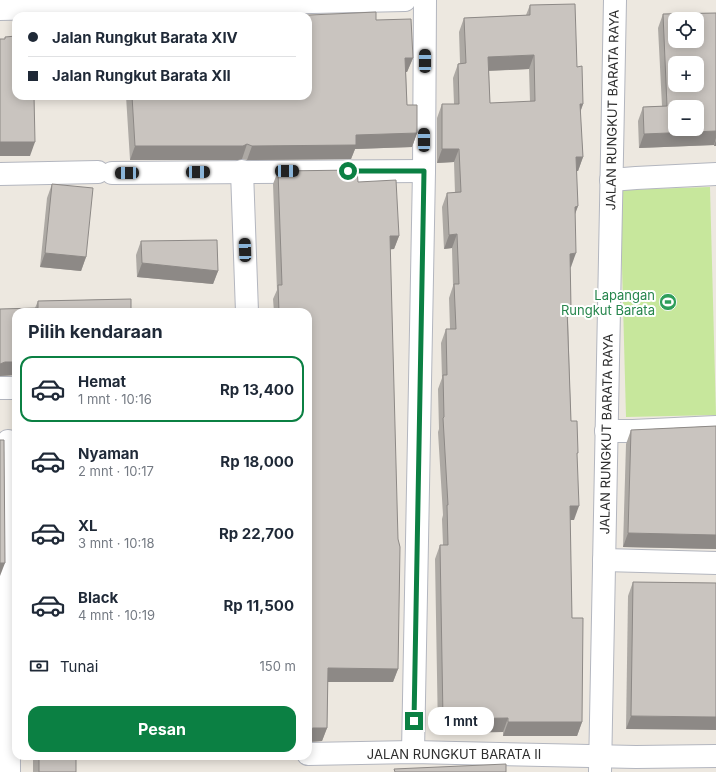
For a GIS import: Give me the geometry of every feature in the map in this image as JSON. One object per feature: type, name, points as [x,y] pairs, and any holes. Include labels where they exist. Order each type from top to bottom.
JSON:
[{"type":"street","points":[[0,9],[405,0]]},
{"type":"street","points":[[413,752],[424,171],[425,0]]},
{"type":"street","name":"JALAN RUNGKUT BARATA RAYA","points":[[600,764],[615,0]]},
{"type":"street","points":[[0,174],[242,171],[424,171]]},
{"type":"street","points":[[242,171],[247,308]]},
{"type":"street","points":[[611,180],[716,174]]},
{"type":"street","points":[[0,388],[12,388]]},
{"type":"street","points":[[606,431],[716,427]]},
{"type":"street","points":[[8,440],[9,772]]},
{"type":"street","points":[[604,560],[716,563]]},
{"type":"street","name":"JALAN RUNGKUT BARATA II","points":[[312,754],[413,752],[600,764],[716,756]]},
{"type":"green space","name":"Lapangan Rungkut Barata","points":[[710,187],[716,415],[626,417],[620,190]]},
{"type":"building","points":[[575,4],[577,67],[582,66],[583,104],[580,104],[583,157],[576,157],[578,206],[575,207],[576,253],[570,254],[571,308],[567,308],[571,421],[577,421],[579,506],[570,506],[572,618],[583,618],[582,722],[508,722],[508,718],[443,719],[440,545],[448,545],[448,505],[443,418],[443,375],[447,375],[446,329],[456,329],[454,284],[459,284],[457,234],[449,235],[447,193],[461,192],[459,149],[442,149],[442,104],[459,104],[458,64],[466,63],[464,18],[530,15],[530,5]],"holes":[[[534,55],[535,101],[490,103],[488,57]]]},
{"type":"building","points":[[376,12],[376,20],[411,19],[413,58],[405,58],[407,105],[417,105],[417,133],[356,135],[356,145],[252,146],[247,144],[243,146],[135,146],[132,100],[312,100],[312,15]]},
{"type":"building","points":[[704,13],[716,13],[716,131],[704,132],[704,100],[668,100],[668,133],[644,134],[643,107],[667,106],[663,14],[668,14],[668,48],[704,48]]},
{"type":"building","points":[[12,36],[12,100],[34,100],[35,142],[0,142],[0,39],[5,39],[5,37]]},
{"type":"building","points":[[357,170],[358,182],[396,180],[399,236],[390,236],[398,539],[400,547],[398,669],[328,668],[327,728],[312,728],[312,308],[279,308],[278,285],[282,285],[278,171]]},
{"type":"building","points":[[52,184],[93,188],[86,257],[45,253]]},
{"type":"building","points":[[217,240],[218,271],[142,263],[141,241]]},
{"type":"building","points":[[131,299],[131,308],[38,308],[38,301]]},
{"type":"building","points":[[0,309],[12,309],[12,362],[0,364]]},
{"type":"building","points":[[716,426],[716,535],[628,533],[631,430]]},
{"type":"building","points":[[0,440],[4,440],[5,563],[0,563]]},
{"type":"building","points":[[633,582],[716,583],[716,717],[631,716]]},
{"type":"building","points":[[39,760],[76,760],[76,772],[39,772]]},
{"type":"building","points":[[506,764],[506,772],[395,772],[394,769]]},
{"type":"place","name":"Lapangan Rungkut Barata","points":[[668,302]]},
{"type":"route","points":[[348,171],[424,171],[414,721]]}]
